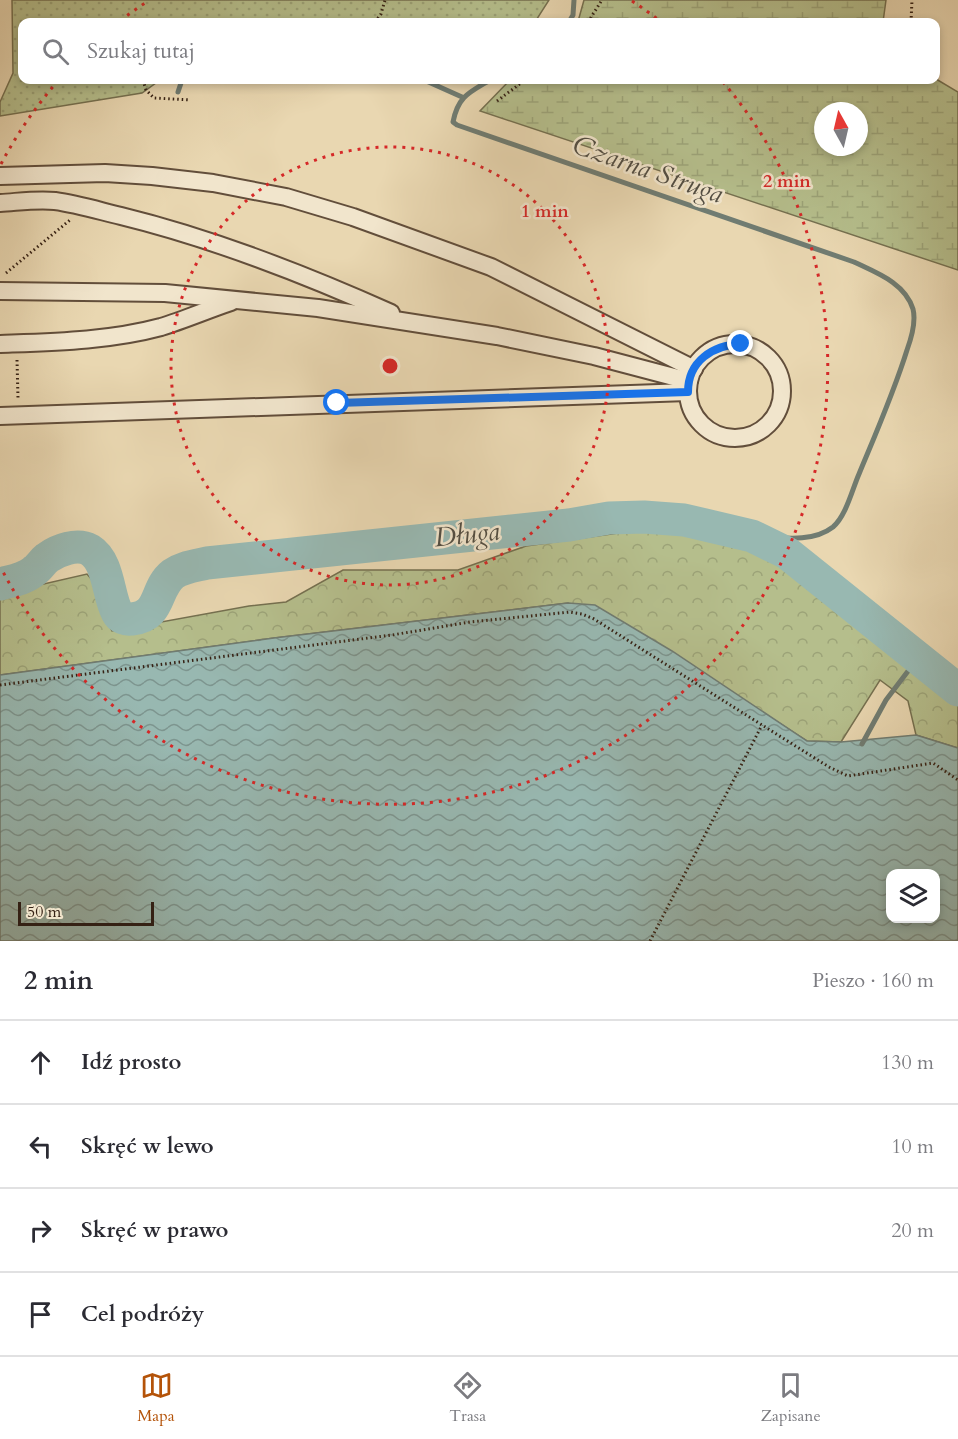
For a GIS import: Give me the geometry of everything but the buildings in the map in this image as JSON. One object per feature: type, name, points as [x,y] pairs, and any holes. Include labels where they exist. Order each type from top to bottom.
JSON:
[{"type":"street","points":[[0,176],[105,173],[152,176],[213,183],[286,197],[491,267],[691,381]]},
{"type":"street","points":[[0,203],[54,201],[138,220],[197,237],[322,282],[408,321]]},
{"type":"street","points":[[3,291],[165,293],[318,308],[497,336],[594,356],[691,381]]},
{"type":"street","points":[[0,344],[77,341],[149,329],[238,300]]},
{"type":"street","points":[[741,344],[756,349],[769,358],[782,386],[781,401],[775,415],[765,427],[751,435],[736,437],[721,435],[707,429],[696,417],[690,403],[691,381],[699,360],[711,350],[726,345],[741,344]]},
{"type":"street","points":[[0,416],[348,403],[691,381]]},
{"type":"path","points":[[378,18],[385,0]]},
{"type":"path","points":[[591,18],[602,0]]},
{"type":"path","points":[[911,18],[912,0]]},
{"type":"path","points":[[144,84],[146,90],[154,98],[190,100]]},
{"type":"path","points":[[497,100],[519,84]]},
{"type":"path","points":[[3,291],[6,272],[85,208]]},
{"type":"path","points":[[17,343],[18,416]]},
{"type":"path","points":[[0,685],[392,635],[470,622],[570,612],[594,619],[762,725],[848,776],[933,763],[958,780]]},
{"type":"path","points":[[650,941],[762,725]]},
{"type":"green space","points":[[12,0],[549,0],[538,18],[18,18],[18,84],[154,84],[142,93],[0,116],[0,102],[13,73]]},
{"type":"green space","points":[[584,0],[886,0],[884,18],[579,18]]},
{"type":"green space","points":[[940,81],[958,92],[958,270],[480,111],[506,84],[940,84]]},
{"type":"green space","points":[[654,528],[738,543],[785,566],[958,702],[958,748],[916,735],[908,701],[880,680],[841,742],[807,741],[748,703],[568,603],[274,638],[0,675],[0,594],[87,574],[99,588],[102,612],[112,631],[249,606],[286,602],[343,570],[458,570],[526,546]]},
{"type":"water","points":[[568,603],[595,605],[672,651],[807,741],[841,742],[916,735],[958,748],[958,941],[0,941],[0,675],[274,638]]},
{"type":"waterway","name":"Czarna Struga","points":[[571,18],[574,0]]},
{"type":"waterway","points":[[178,92],[181,84]]},
{"type":"waterway","points":[[433,84],[462,97]]},
{"type":"waterway","name":"Czarna Struga","points":[[484,84],[466,96],[458,106],[453,122],[457,125],[854,262],[889,280],[904,292],[909,300],[914,319],[909,346],[891,397],[842,516],[833,527],[815,536],[805,538],[752,536]]},
{"type":"waterway","name":"Długa","points":[[0,584],[26,576],[57,552],[74,547],[85,548],[96,555],[101,562],[118,614],[130,619],[142,617],[148,613],[167,580],[173,574],[185,568],[207,563],[569,525],[609,518],[644,517],[684,520],[752,536],[787,553],[958,690]]},
{"type":"waterway","points":[[862,744],[886,700],[918,658]]},
{"type":"route","points":[[337,403],[688,392],[691,373],[699,360],[711,350],[726,345],[741,344]]}]
